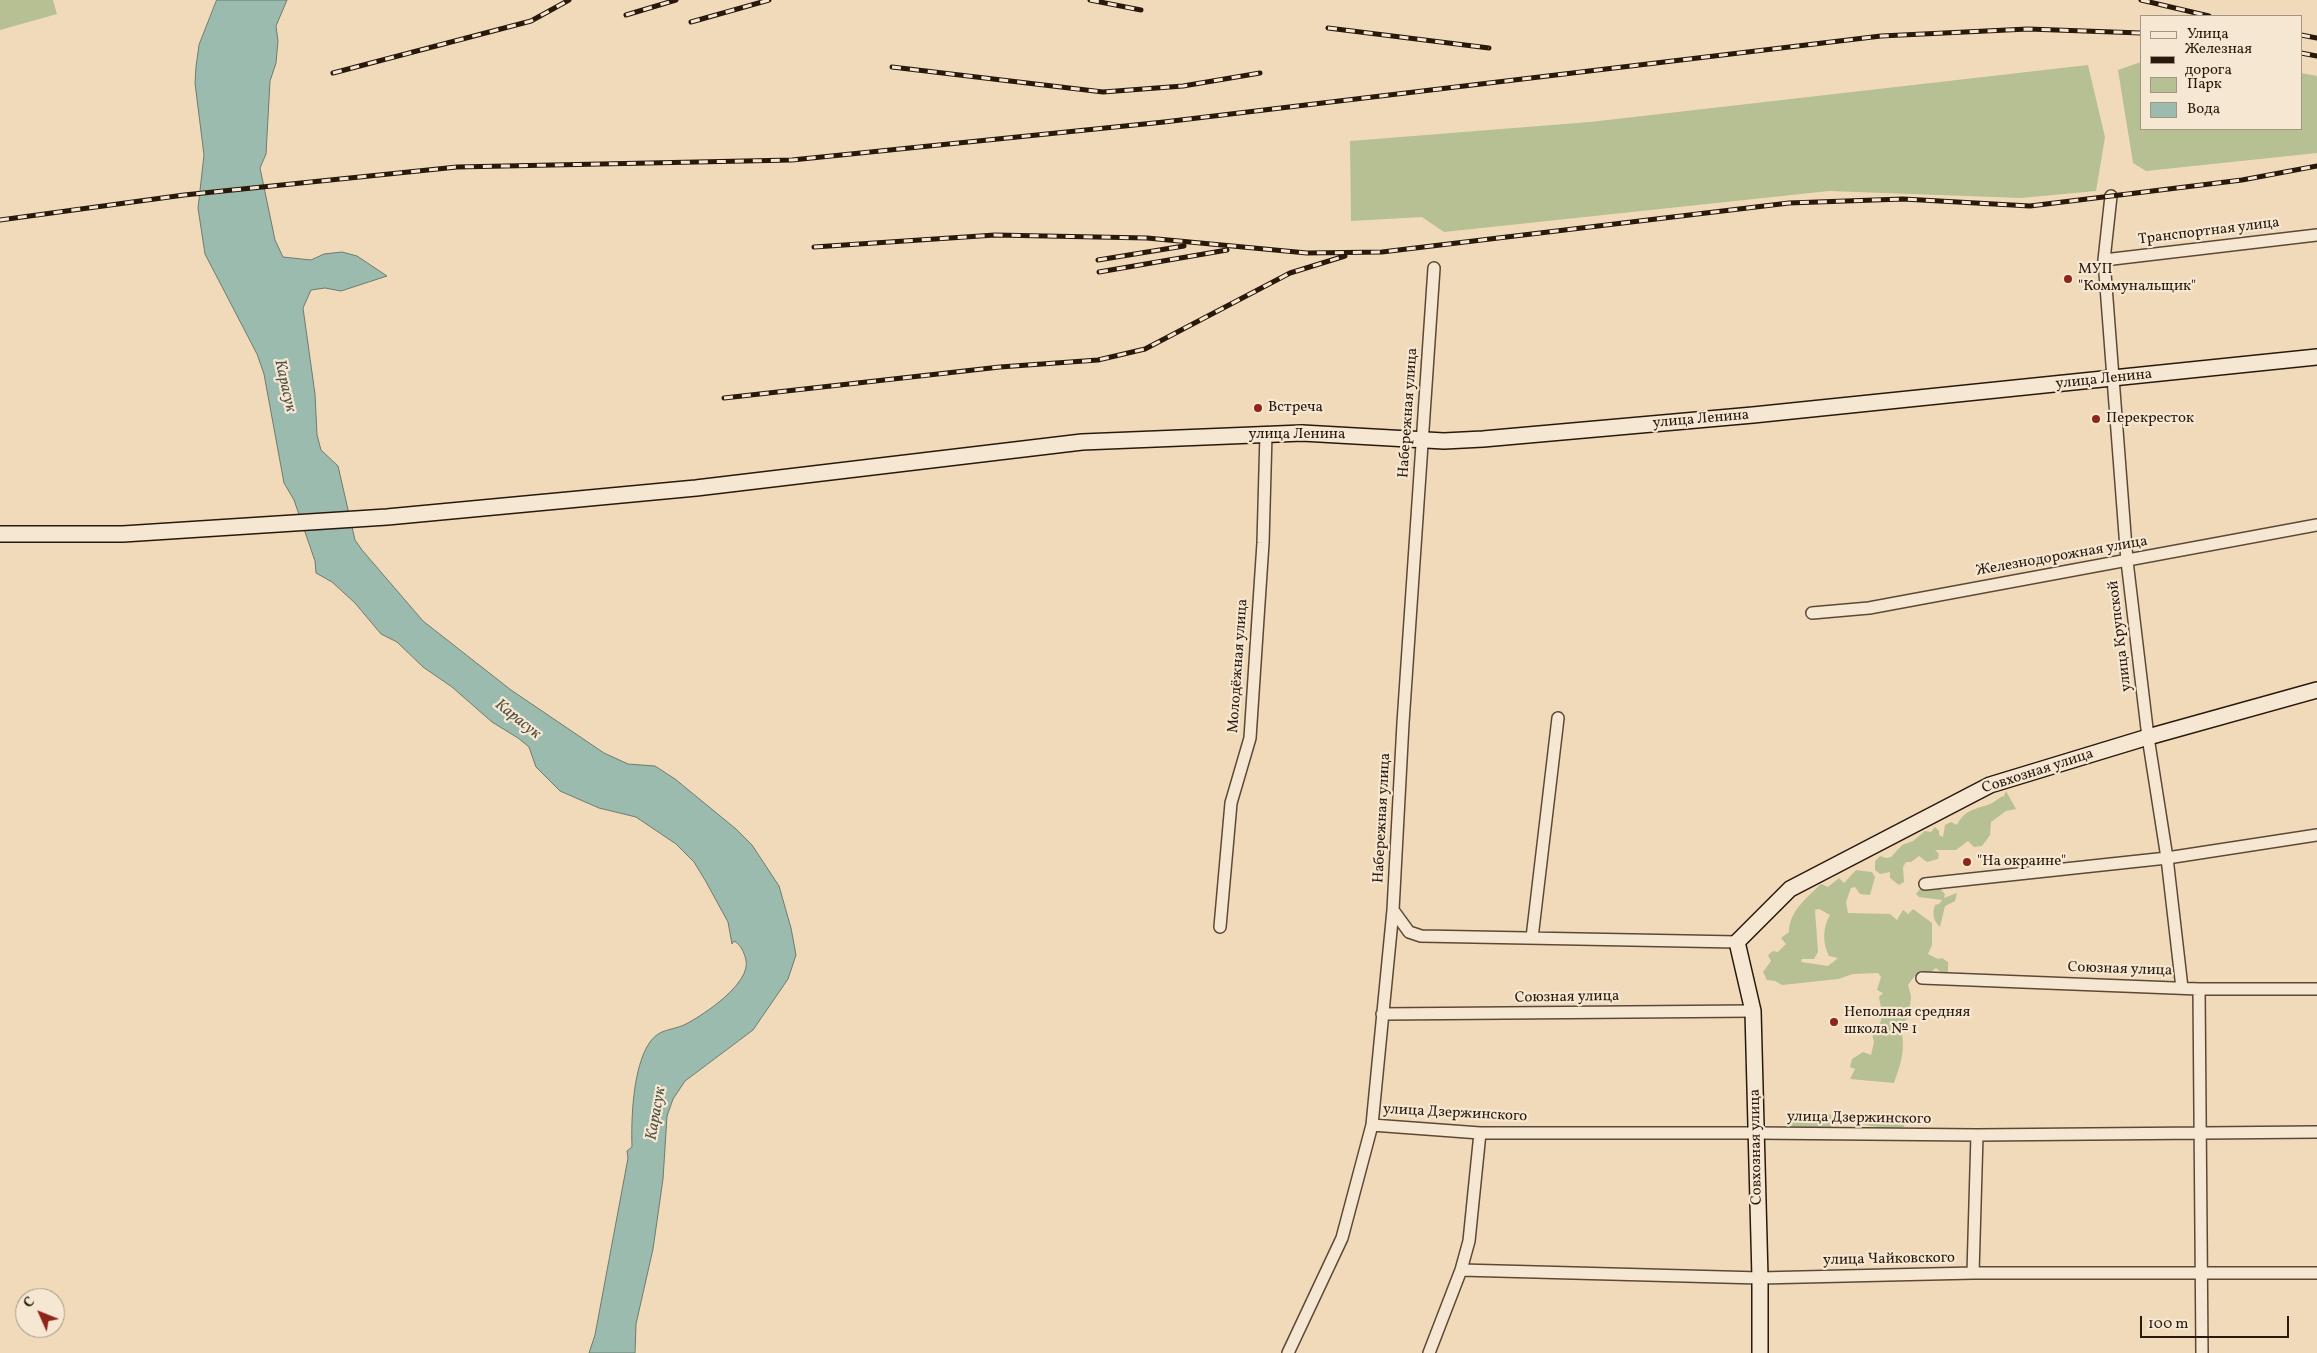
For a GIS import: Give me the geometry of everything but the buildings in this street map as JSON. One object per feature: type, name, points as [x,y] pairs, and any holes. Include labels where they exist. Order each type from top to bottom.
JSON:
[{"type":"main road","name":"улица Ленина","points":[[0,534],[124,534],[387,517],[689,489],[1082,442],[1330,433],[1444,441],[1512,437],[1753,416],[2317,357]]},
{"type":"main road","name":"Совхозная улица","points":[[1760,1353],[1760,1278],[1753,1011],[1737,942],[1790,889],[1990,785],[2148,737],[2317,690]]},
{"type":"street","name":"улица Крупской","points":[[2112,196],[2104,260],[2127,561],[2148,737],[2167,858],[2182,988]]},
{"type":"street","name":"Транспортная улица","points":[[2104,260],[2317,235]]},
{"type":"street","name":"Набережная улица","points":[[1288,1353],[1342,1238],[1372,1125],[1393,910],[1402,722],[1434,268]]},
{"type":"street","name":"Молодёжная улица","points":[[1220,927],[1231,803],[1250,738],[1263,543],[1266,434]]},
{"type":"street","name":"Железнодорожная улица","points":[[1812,613],[1869,608],[2317,525]]},
{"type":"street","points":[[1532,938],[1558,718]]},
{"type":"street","points":[[1925,884],[2167,858],[2317,835]]},
{"type":"street","points":[[1393,910],[1408,932],[1421,936],[1737,942]]},
{"type":"street","name":"Союзная улица","points":[[1922,978],[2199,989],[2317,989]]},
{"type":"street","points":[[2199,989],[2202,1353]]},
{"type":"street","name":"Союзная улица","points":[[1382,1014],[1753,1011]]},
{"type":"street","name":"улица Дзержинского","points":[[1372,1125],[1480,1133],[1757,1132],[1977,1135],[2201,1135],[2317,1132]]},
{"type":"street","points":[[1429,1353],[1461,1270],[1470,1241],[1480,1133]]},
{"type":"street","points":[[1973,1273],[1977,1135]]},
{"type":"street","name":"улица Чайковского","points":[[1461,1270],[1760,1278],[1973,1273],[2317,1273]]},
{"type":"green space","points":[[0,0],[53,0],[57,14],[0,30]]},
{"type":"green space","points":[[2140,62],[2140,130],[2302,130],[2302,73],[2317,76],[2317,153],[2146,171],[2133,163],[2118,70]]},
{"type":"green space","points":[[2088,65],[2105,137],[2096,191],[2021,198],[1829,191],[1444,232],[1422,217],[1351,221],[1350,141],[1590,122]]},
{"type":"green space","points":[[2006,791],[2016,809],[2006,811],[1991,822],[1990,835],[1982,846],[1974,847],[1968,841],[1956,850],[1935,850],[1939,854],[1938,859],[1927,862],[1919,856],[1911,862],[1906,862],[1903,867],[1904,882],[1899,885],[1890,878],[1890,872],[1880,874],[1875,870],[1875,861],[1880,856],[1891,857],[1902,845],[1913,841],[1925,831],[1931,832],[1935,827],[1939,831],[1939,835],[1943,837],[1945,825],[1951,822],[1957,825],[1967,813],[1992,803],[2004,796]]},
{"type":"green space","points":[[1856,870],[1872,872],[1875,877],[1870,895],[1860,894],[1855,887],[1851,888],[1846,902],[1848,913],[1890,914],[1897,920],[1903,910],[1908,914],[1913,909],[1932,923],[1932,945],[1928,954],[1948,962],[1948,973],[1941,972],[1936,968],[1931,972],[1917,973],[1908,985],[1911,996],[1909,1018],[1900,1024],[1903,1040],[1902,1054],[1894,1083],[1850,1079],[1855,1069],[1850,1067],[1852,1059],[1863,1052],[1871,1055],[1874,1042],[1871,1030],[1881,1020],[1882,1012],[1879,997],[1883,993],[1877,990],[1881,977],[1878,973],[1853,974],[1838,979],[1782,985],[1775,981],[1767,980],[1763,972],[1771,961],[1768,955],[1773,951],[1778,952],[1786,944],[1781,938],[1789,932],[1795,911],[1805,900],[1821,884],[1828,887],[1839,878],[1844,883]],"holes":[[[1819,909],[1830,915],[1825,929],[1825,946],[1829,956],[1838,958],[1828,966],[1801,962],[1802,959],[1814,959],[1818,952],[1815,910]]]},
{"type":"green space","points":[[1922,886],[1940,889],[1945,894],[1944,898],[1957,893],[1955,901],[1945,906],[1940,927],[1934,917],[1934,911],[1935,905],[1939,904],[1942,900],[1919,897],[1916,894]]},
{"type":"green space","points":[[1826,1112],[1831,1115],[1832,1129],[1824,1131],[1790,1127],[1788,1123],[1790,1122],[1789,1116],[1796,1114],[1799,1118]]},
{"type":"green space","points":[[1895,1113],[1901,1115],[1905,1121],[1904,1127],[1880,1127],[1857,1123],[1857,1120],[1866,1117],[1869,1121],[1878,1115],[1888,1116],[1893,1122]]},
{"type":"water","name":"Карасук","points":[[217,0],[287,0],[276,26],[278,41],[276,63],[270,81],[266,154],[260,168],[275,240],[283,257],[311,260],[324,254],[342,252],[357,256],[387,276],[341,291],[325,288],[311,290],[303,308],[315,394],[317,435],[321,450],[338,466],[355,540],[423,621],[511,690],[604,753],[628,764],[655,766],[675,779],[736,829],[752,845],[779,886],[791,928],[796,955],[788,979],[753,1030],[685,1081],[673,1099],[667,1116],[663,1179],[653,1249],[636,1324],[635,1353],[589,1353],[595,1335],[628,1158],[627,1151],[632,1147],[634,1093],[640,1064],[644,1052],[654,1037],[662,1032],[686,1024],[725,997],[741,978],[746,969],[746,960],[739,945],[734,941],[732,944],[728,922],[705,880],[694,862],[676,844],[636,817],[599,808],[560,791],[536,767],[529,747],[492,722],[452,687],[423,667],[397,642],[381,634],[355,603],[332,582],[316,573],[315,561],[294,500],[284,483],[264,374],[257,354],[205,254],[198,208],[204,155],[195,83],[199,45]]},
{"type":"railway","points":[[333,73],[531,21],[569,0]]},
{"type":"railway","points":[[626,15],[676,0]]},
{"type":"railway","points":[[691,22],[769,0]]},
{"type":"railway","points":[[1090,0],[1141,10]]},
{"type":"railway","points":[[2141,0],[2205,15]]},
{"type":"railway","points":[[1328,28],[1489,48]]},
{"type":"railway","points":[[0,220],[184,195],[457,167],[792,160],[1164,122],[1881,36],[2028,29],[2140,33]]},
{"type":"railway","points":[[2302,35],[2317,38]]},
{"type":"railway","points":[[2302,53],[2317,56]]},
{"type":"railway","points":[[892,67],[1103,92],[1183,86],[1260,73]]},
{"type":"railway","points":[[814,247],[995,235],[1147,238],[1307,253],[1382,252],[1789,203],[1903,199],[2030,206],[2242,180],[2317,166]]},
{"type":"railway","points":[[1098,260],[1184,246]]},
{"type":"railway","points":[[1099,272],[1227,250]]},
{"type":"railway","points":[[724,398],[1000,367],[1098,360],[1145,349],[1290,273],[1345,256]]},
{"type":"place","name":"МУП \"Коммунальщик\"","points":[[2068,279]]},
{"type":"place","name":"Встреча","points":[[1258,408]]},
{"type":"place","name":"Перекресток","points":[[2096,419]]},
{"type":"place","name":"\"На окраине\"","points":[[1967,862]]},
{"type":"place","name":"Неполная средняя школа № 1","points":[[1834,1022]]}]
